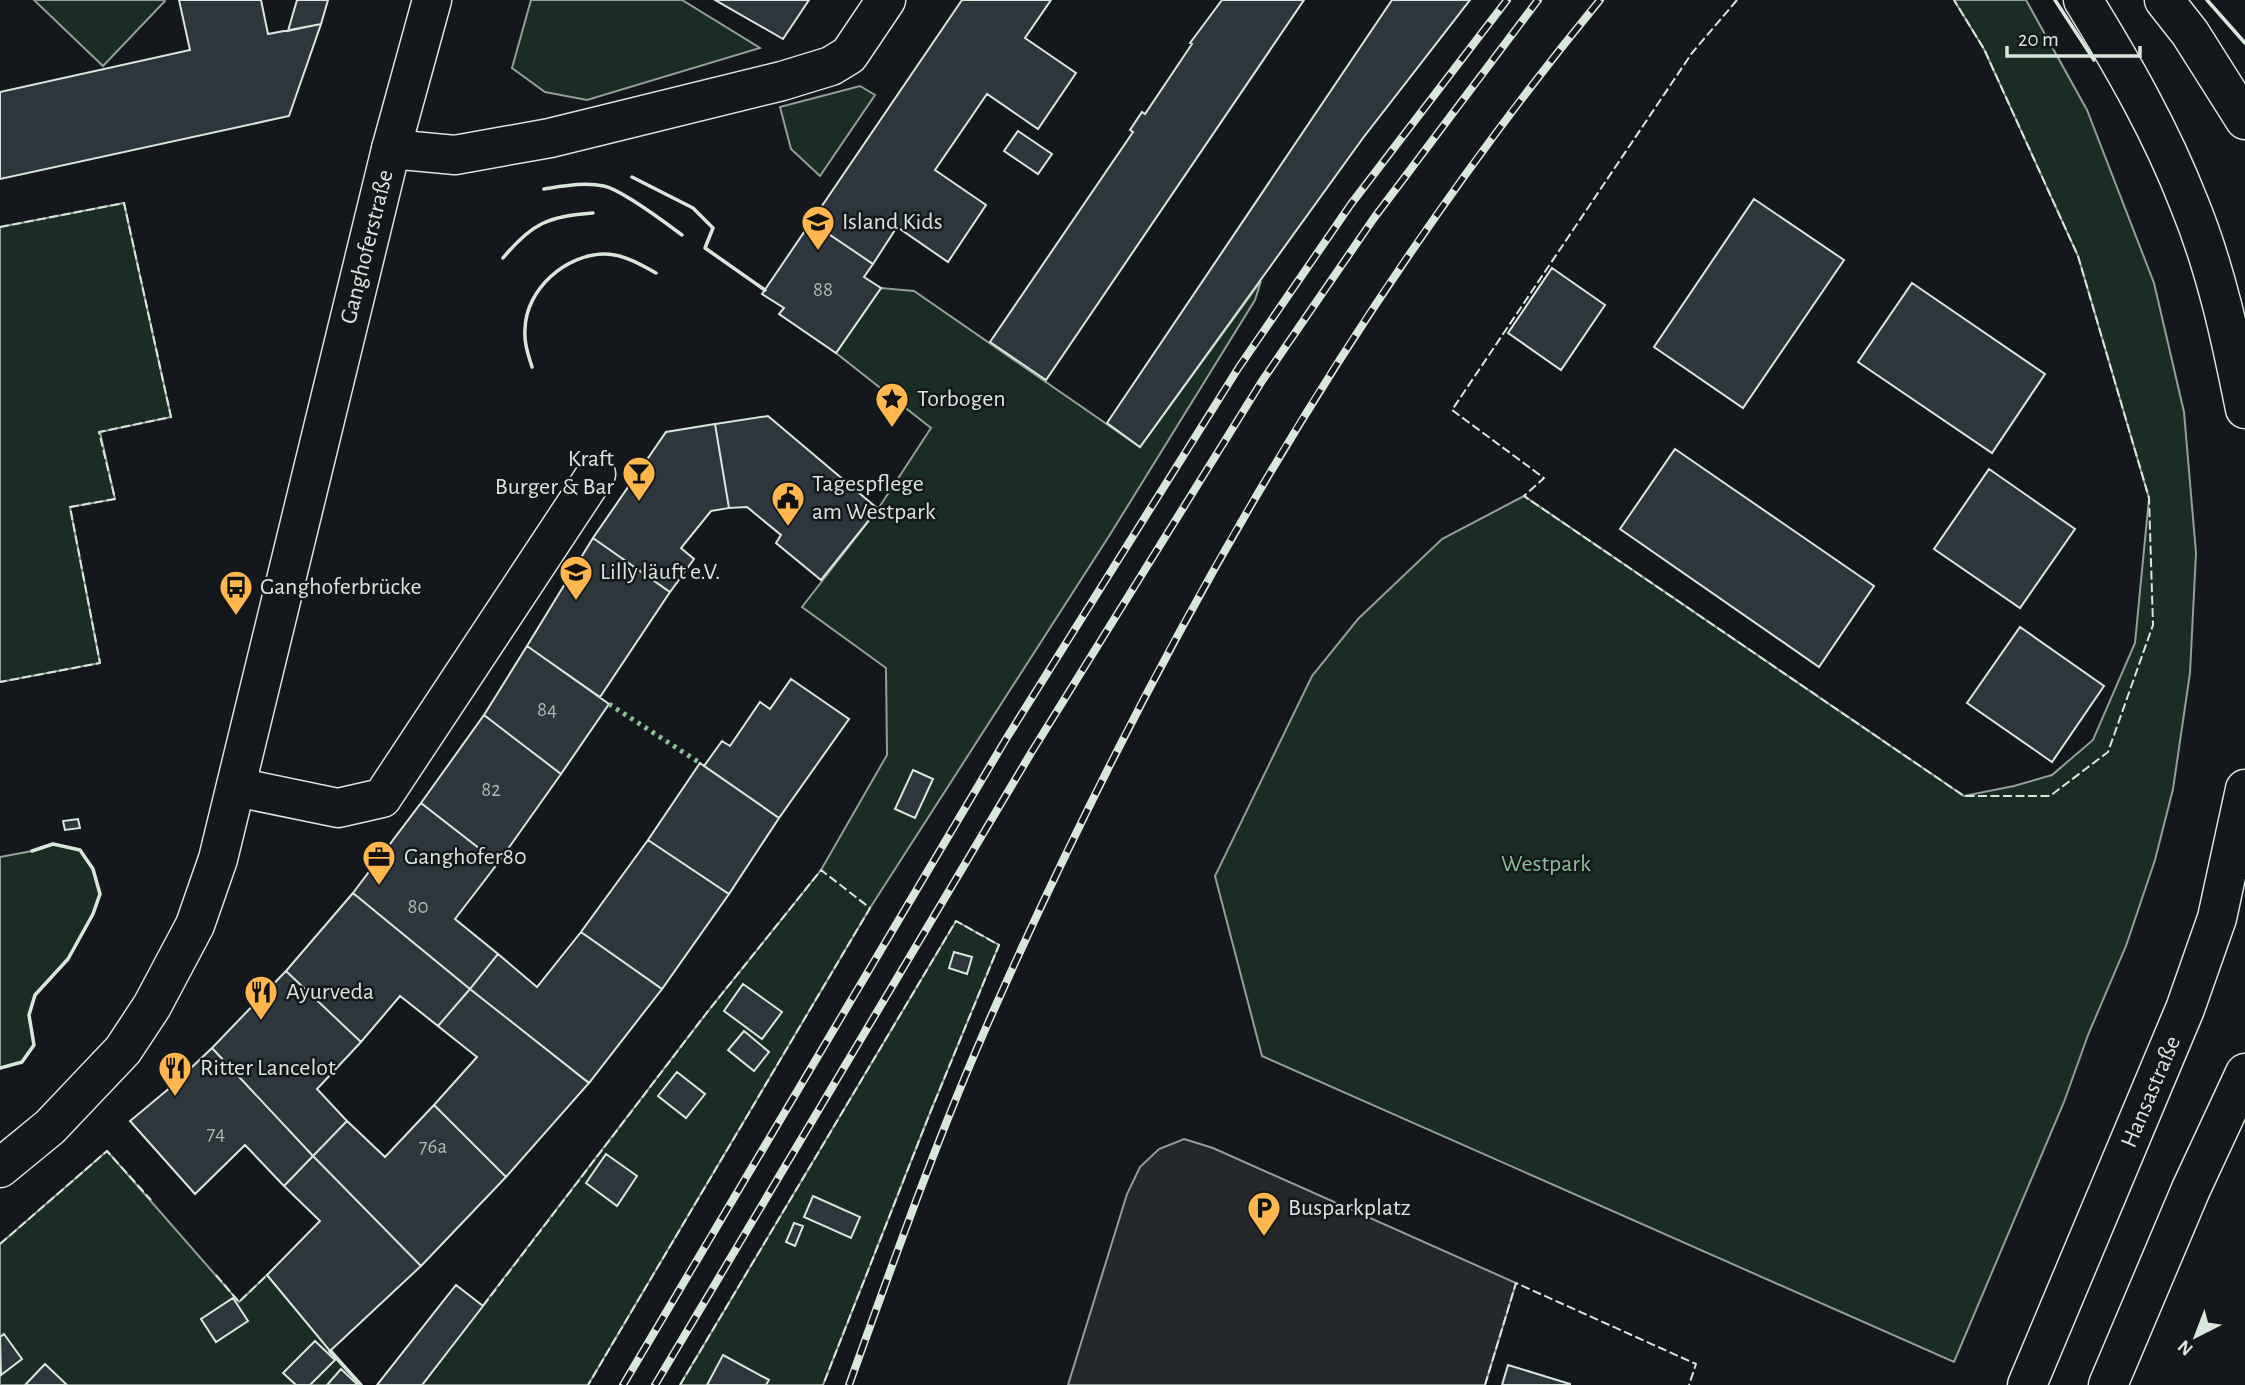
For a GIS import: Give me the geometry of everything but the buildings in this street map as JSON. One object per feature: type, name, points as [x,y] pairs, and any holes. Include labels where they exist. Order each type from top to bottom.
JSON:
[{"type":"street","points":[[391,149],[432,0]]},
{"type":"street","name":"Ganghoferstraße","points":[[0,1168],[50,1127],[123,1050],[152,1006],[195,925],[218,859],[391,149],[455,155],[550,138],[831,66],[849,55],[886,0]]},
{"type":"street","points":[[2083,0],[2129,76],[2190,204],[2214,276],[2245,409]]},
{"type":"street","points":[[2164,0],[2190,33],[2245,120]]},
{"type":"street","points":[[236,787],[338,808],[382,798],[596,474]]},
{"type":"street","name":"Hansastraße","points":[[2027,1385],[2185,1009],[2217,918],[2245,789]]},
{"type":"street","points":[[2108,1385],[2191,1189],[2245,1073]]},
{"type":"green space","points":[[34,0],[164,0],[165,1],[103,66]]},
{"type":"green space","points":[[531,0],[682,0],[760,48],[587,100],[545,92],[512,68]]},
{"type":"green space","name":"Westpark","points":[[1954,0],[2026,0],[2087,110],[2154,283],[2184,412],[2196,553],[2190,673],[2173,789],[2155,860],[2126,946],[2088,1035],[2064,1102],[1954,1362],[1262,1056],[1215,876],[1312,676],[1358,619],[1442,539],[1524,496],[1964,796],[2052,775],[2093,740],[2135,643],[2149,498],[2078,256],[1984,49]]},
{"type":"green space","points":[[860,86],[875,95],[820,176],[791,149],[780,107]]},
{"type":"green space","points":[[124,203],[171,417],[100,432],[115,499],[70,507],[100,663],[0,682],[0,227]]},
{"type":"green space","points":[[1261,281],[1255,300],[1111,533],[870,908],[588,1385],[422,1385],[705,1015],[821,870],[887,755],[886,668],[802,607],[878,509],[931,428],[836,353],[881,288],[914,291],[1140,447]]},
{"type":"green space","points":[[53,844],[80,850],[93,869],[100,894],[93,914],[68,959],[35,995],[29,1015],[34,1045],[22,1062],[0,1068],[0,857]]},
{"type":"green space","points":[[956,921],[999,945],[823,1385],[680,1385]]},
{"type":"green space","points":[[107,1151],[239,1302],[267,1275],[361,1385],[0,1385],[0,1244]]},
{"type":"shaded area","name":"Busparkplatz","points":[[1184,1139],[1213,1148],[1516,1283],[1485,1385],[1068,1385],[1127,1194],[1140,1167],[1159,1149]]},
{"type":"railway","points":[[623,1385],[1006,739],[1239,367],[1351,204],[1507,0]]},
{"type":"railway","points":[[655,1385],[1031,753],[1262,381],[1374,218],[1538,0]]},
{"type":"railway","points":[[849,1385],[935,1152],[992,1014],[1119,747],[1189,615],[1262,486],[1340,360],[1422,236],[1508,116],[1600,0]]},
{"type":"hedge","points":[[609,704],[700,763]]},
{"type":"fence","points":[[1737,0],[1692,53],[1452,410],[1544,478],[1524,496],[1964,796],[2050,796],[2108,752],[2153,625],[2149,498],[2078,256],[1984,49],[1954,0]]},
{"type":"fence","points":[[0,227],[124,203],[171,417],[99,432],[115,499],[70,507],[100,663],[0,682]]},
{"type":"fence","points":[[483,1306],[705,1015],[821,870],[870,908],[588,1385]]},
{"type":"fence","points":[[680,1385],[956,921],[999,945],[823,1385]]},
{"type":"fence","points":[[0,1244],[107,1151],[151,1200]]},
{"type":"fence","points":[[216,1275],[239,1302],[267,1275]]},
{"type":"fence","points":[[1485,1385],[1516,1283],[1696,1364],[1689,1385]]},
{"type":"wall","points":[[2055,0],[2094,60]]},
{"type":"wall","points":[[2207,0],[2245,43]]},
{"type":"wall","points":[[632,177],[693,208],[713,228],[705,248],[765,290]]},
{"type":"wall","points":[[544,189],[582,184],[604,186],[632,200],[682,235]]},
{"type":"wall","points":[[503,258],[523,237],[542,224],[564,216],[593,213]]},
{"type":"wall","points":[[532,367],[525,339],[527,314],[532,300],[551,276],[576,260],[605,254],[625,258],[656,273]]},
{"type":"wall","points":[[0,1068],[22,1062],[34,1045],[29,1015],[35,995],[68,959],[93,914],[100,894],[93,869],[80,850],[53,844],[32,851]]},
{"type":"wall","points":[[330,1351],[361,1385]]},
{"type":"place","name":"Island Kids","points":[[818,252]]},
{"type":"place","name":"Torbogen","points":[[892,429]]},
{"type":"place","name":"Kraft Burger & Bar","points":[[639,503]]},
{"type":"place","name":"Tagespflege am Westpark","points":[[788,528]]},
{"type":"place","name":"Lilly läuft e.V.","points":[[576,602]]},
{"type":"place","name":"Ganghoferbrücke","points":[[236,617]]},
{"type":"place","name":"Ganghofer80","points":[[379,887]]},
{"type":"place","name":"Ayurveda","points":[[261,1022]]},
{"type":"place","name":"Ritter Lancelot","points":[[175,1098]]},
{"type":"place","name":"Busparkplatz","points":[[1264,1238]]}]
